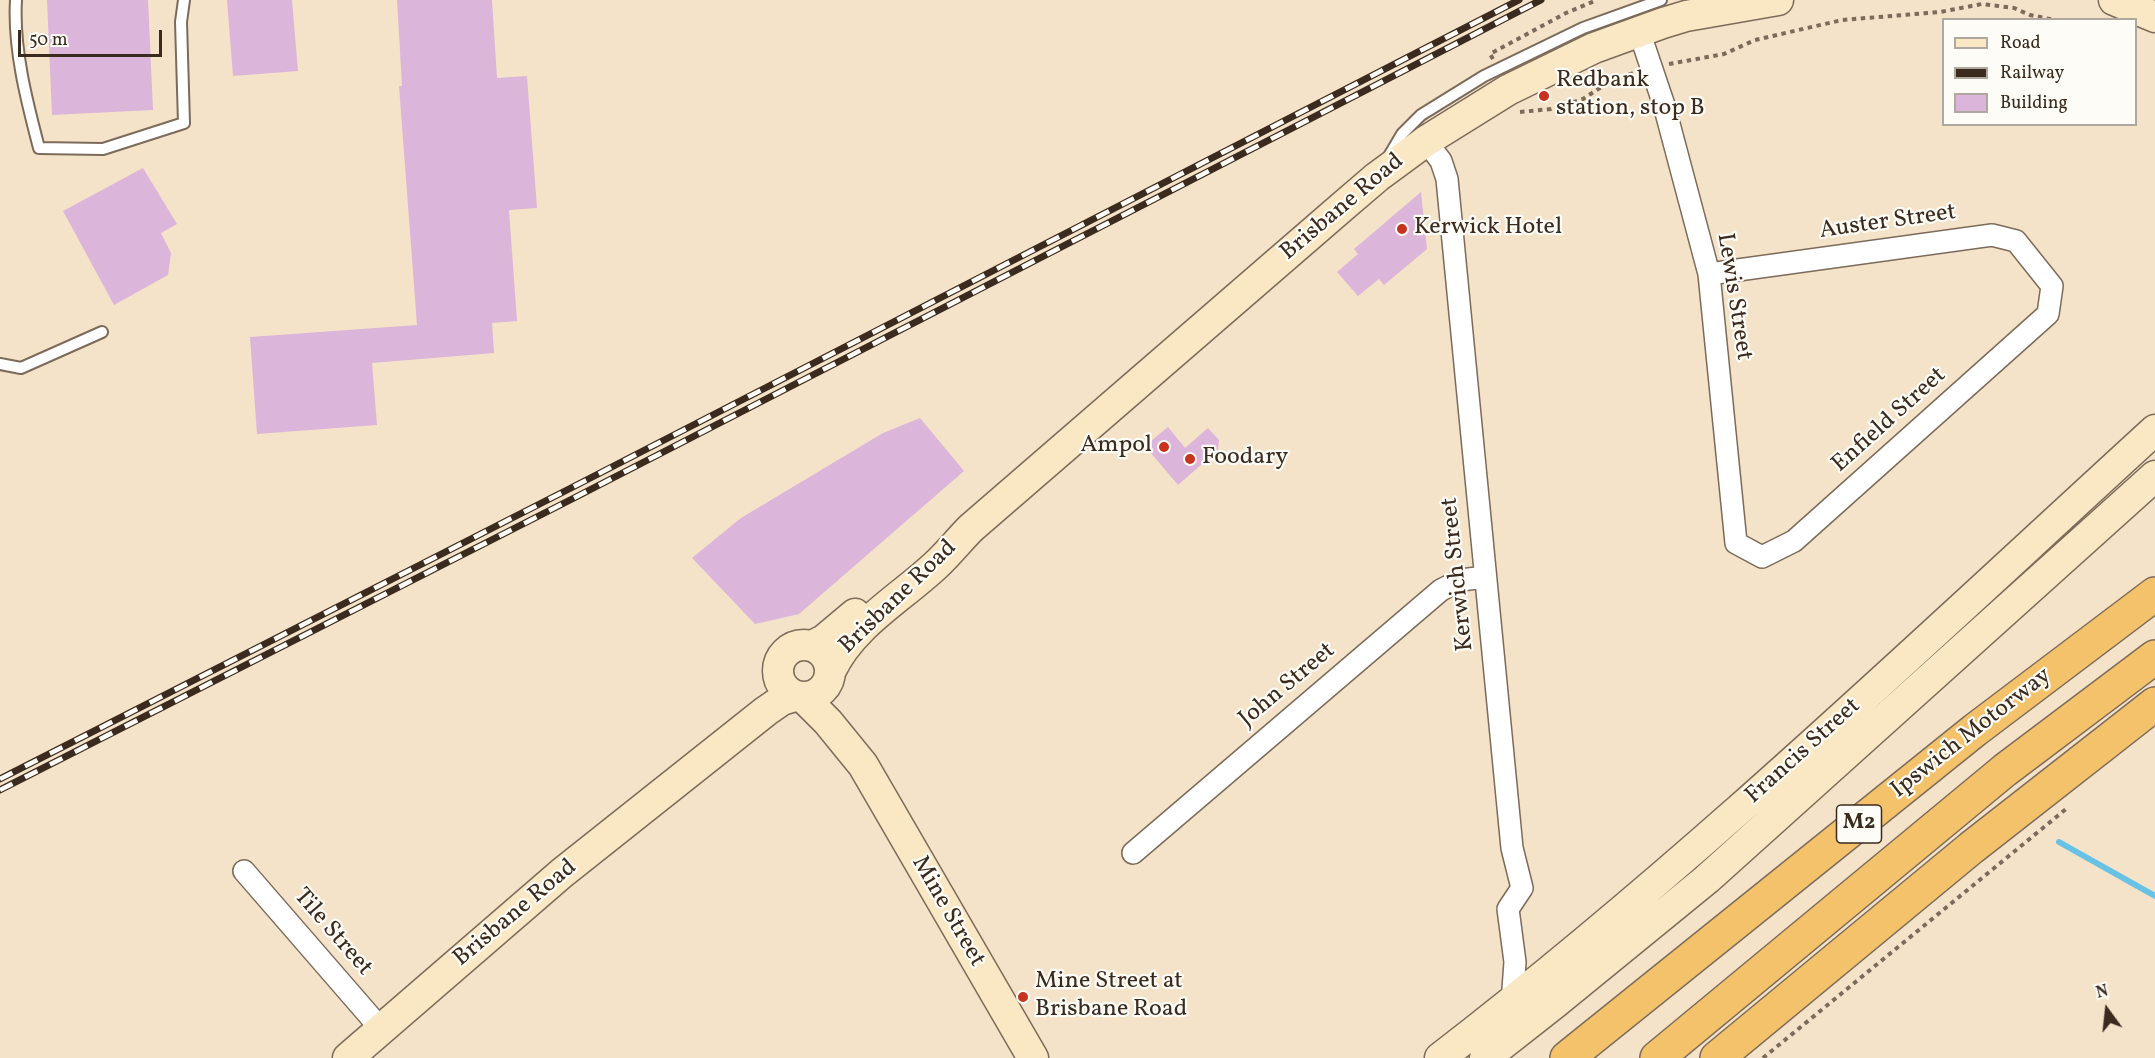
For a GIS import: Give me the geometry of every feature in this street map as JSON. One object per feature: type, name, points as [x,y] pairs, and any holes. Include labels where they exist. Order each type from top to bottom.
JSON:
[{"type":"highway","name":"Ipswich Motorway","points":[[1567,1058],[1975,730],[2155,594]]},
{"type":"highway","name":"Ipswich Motorway","points":[[1657,1058],[2005,770],[2155,657]]},
{"type":"highway","points":[[1718,1058],[1980,841],[2155,704]]},
{"type":"main road","name":"Brisbane Road","points":[[830,674],[837,656],[852,638],[937,565],[971,528],[1377,177],[1426,141],[1508,90],[1594,48],[1685,10],[1778,0]]},
{"type":"main road","points":[[2114,0],[2155,17]]},
{"type":"main road","name":"Francis Street","points":[[1440,1058],[1512,1003],[1665,876],[2155,430]]},
{"type":"main road","name":"Francis Street","points":[[1485,1058],[1707,879],[2155,476]]},
{"type":"main road","name":"Brisbane Road","points":[[812,646],[824,640],[929,556],[971,528]]},
{"type":"main road","points":[[802,645],[812,646],[823,652],[829,661],[830,674],[821,692],[800,697],[782,686],[778,670],[780,661],[786,652],[802,645]]},
{"type":"main road","name":"Brisbane Road","points":[[687,774],[743,707],[778,670]]},
{"type":"main road","name":"Mine Street","points":[[830,674],[834,695],[854,736],[862,765]]},
{"type":"main road","name":"Brisbane Road","points":[[348,1058],[562,873],[782,700],[800,697]]},
{"type":"main road","name":"Mine Street","points":[[800,697],[828,722],[862,765],[1033,1058]]},
{"type":"street","name":"Lewis Street","points":[[1639,31],[1664,105],[1709,274],[1736,543]]},
{"type":"street","name":"Kerwich Street","points":[[1426,141],[1441,161],[1447,179],[1512,848],[1522,888],[1508,909],[1515,962],[1512,1003]]},
{"type":"street","name":"Auster Street","points":[[1709,274],[1992,235],[2016,241],[2052,286]]},
{"type":"street","name":"Enfield Street","points":[[1736,543],[1762,557],[1794,540],[2048,314],[2052,286]]},
{"type":"street","name":"John Street","points":[[1133,853],[1441,590],[1461,580],[1485,577]]},
{"type":"street","name":"Tile Street","points":[[244,871],[381,1029]]},
{"type":"lane","points":[[16,0],[15,16],[25,96],[39,148],[103,148],[184,123],[181,22],[184,0]]},
{"type":"lane","points":[[1377,177],[1402,134],[1421,115],[1484,76],[1539,48],[1614,15],[1661,0]]},
{"type":"lane","points":[[0,364],[21,368],[102,332]]},
{"type":"path","points":[[1496,65],[1490,54],[1566,13],[1597,0]]},
{"type":"path","points":[[1664,64],[1724,54],[1755,40],[1842,20],[1940,12],[1982,4],[2014,8],[2045,18]]},
{"type":"path","points":[[1516,106],[1520,112],[1551,109],[1584,99],[1609,81],[1641,71]]},
{"type":"path","points":[[1763,1058],[2067,808]]},
{"type":"building","points":[[47,0],[148,0],[153,110],[52,115]]},
{"type":"building","points":[[227,0],[292,0],[298,71],[233,76]]},
{"type":"building","points":[[397,0],[492,0],[497,78],[527,76],[537,208],[509,210],[517,321],[492,323],[494,353],[372,363],[377,425],[257,434],[250,337],[417,325],[399,86],[402,86]]},
{"type":"building","points":[[143,168],[177,224],[161,233],[171,253],[168,275],[114,305],[63,211]]},
{"type":"building","points":[[1421,192],[1427,249],[1384,285],[1379,279],[1358,296],[1337,272],[1358,254],[1354,249]]},
{"type":"building","points":[[920,418],[964,471],[799,614],[755,624],[692,558],[741,518],[883,433]]},
{"type":"building","name":"Foodary","points":[[1168,427],[1185,448],[1208,428],[1219,440],[1218,450],[1178,485],[1145,446]]},
{"type":"waterway","points":[[2059,842],[2155,896]]},
{"type":"railway","points":[[0,779],[1519,0]]},
{"type":"railway","points":[[0,790],[574,498],[1541,0]]},
{"type":"place","name":"Redbank station, stop B","points":[[1544,96]]},
{"type":"place","name":"Kerwick Hotel","points":[[1402,229]]},
{"type":"place","name":"Ampol","points":[[1164,447]]},
{"type":"place","name":"Foodary","points":[[1190,459]]},
{"type":"place","name":"Mine Street at Brisbane Road","points":[[1023,997]]}]
